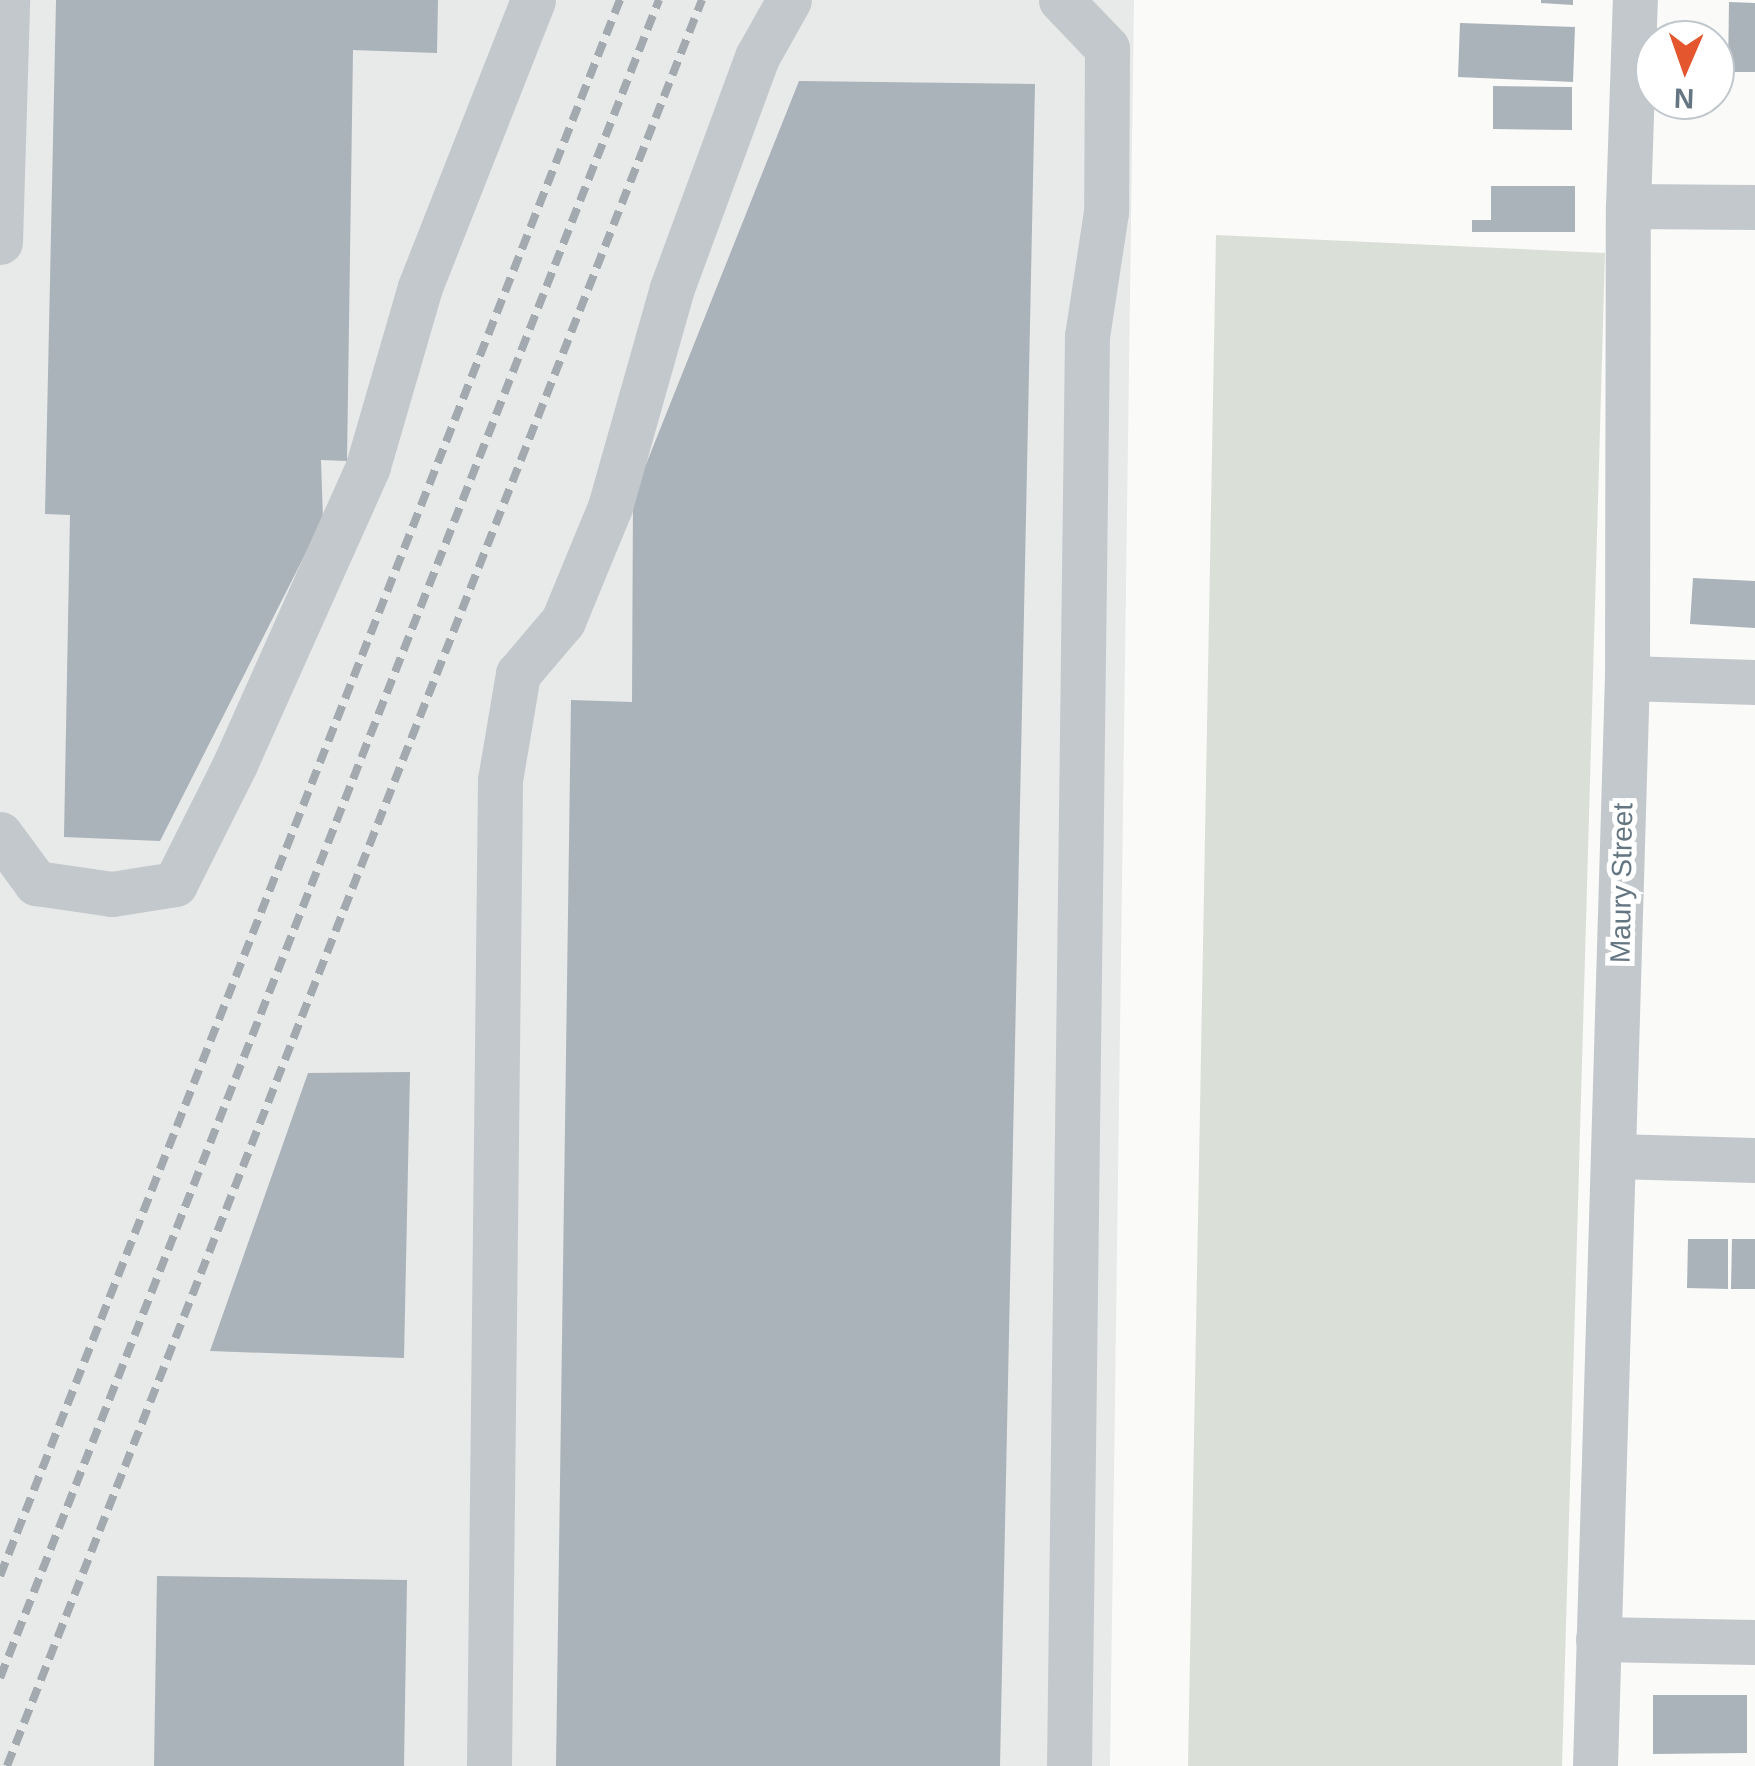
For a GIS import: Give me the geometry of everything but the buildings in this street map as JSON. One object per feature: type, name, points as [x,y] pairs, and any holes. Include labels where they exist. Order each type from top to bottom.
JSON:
[{"type":"street","points":[[0,242],[6,0]]},
{"type":"street","points":[[0,834],[36,883],[112,894],[176,884],[235,764],[368,466],[420,288],[533,0]]},
{"type":"street","points":[[489,1766],[500,780],[518,674],[563,621],[610,507],[672,288],[757,58],[789,0]]},
{"type":"street","points":[[1061,0],[1107,48],[1106,212],[1087,336],[1069,1766]]},
{"type":"street","name":"Maury Street","points":[[1595,1766],[1627,678],[1628,206],[1635,0]]},
{"type":"street","points":[[1628,206],[1755,207]]},
{"type":"street","points":[[1627,678],[1755,682]]},
{"type":"street","points":[[1615,1156],[1755,1160]]},
{"type":"street","points":[[1598,1639],[1755,1642]]},
{"type":"shaded area","points":[[0,0],[1134,0],[1110,1766],[0,1766]]},
{"type":"shaded area","points":[[1216,235],[1605,253],[1562,1766],[1188,1766]]},
{"type":"railway","points":[[0,1576],[620,0]]},
{"type":"railway","points":[[0,1678],[659,0]]},
{"type":"railway","points":[[7,1766],[702,0]]}]
